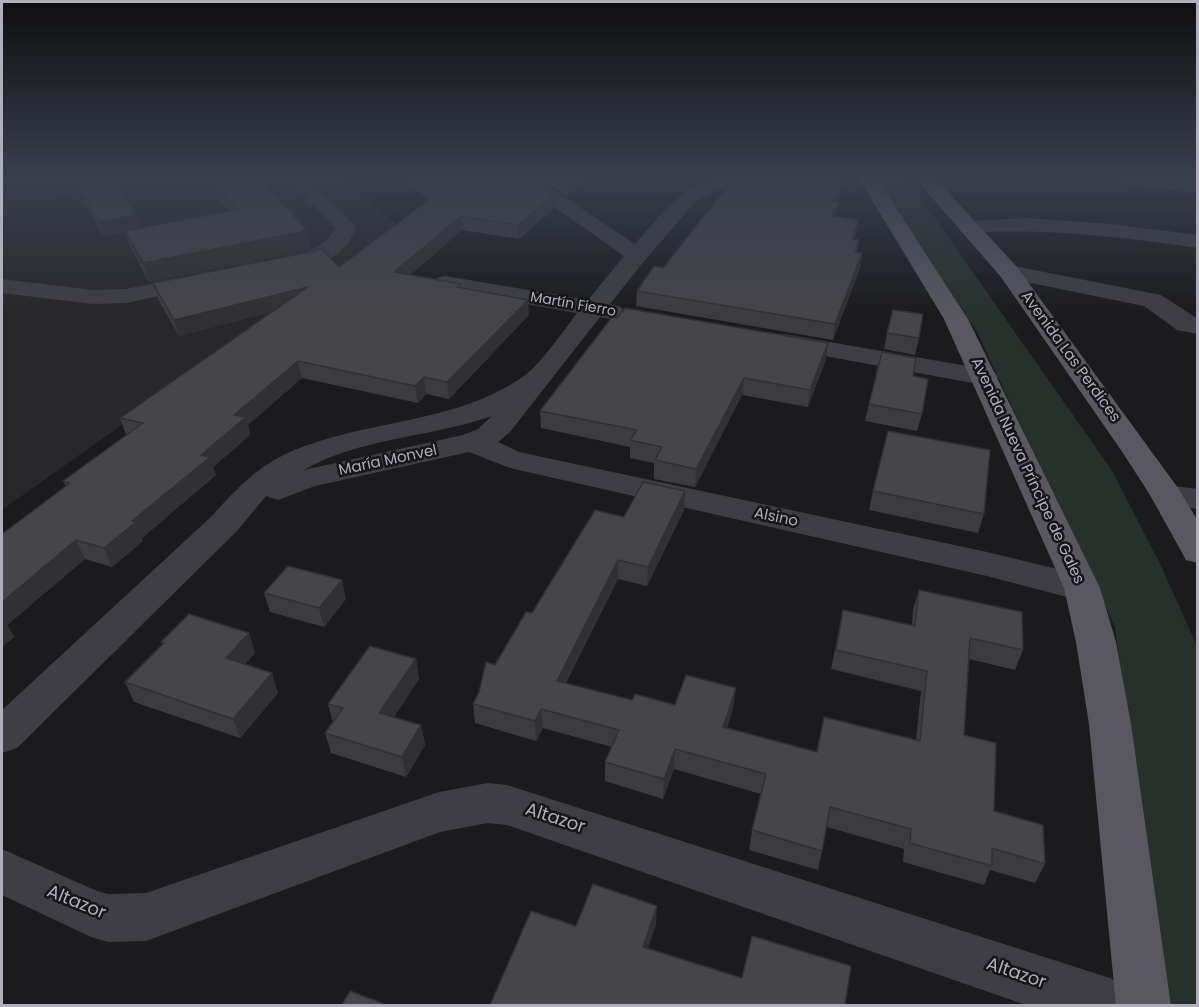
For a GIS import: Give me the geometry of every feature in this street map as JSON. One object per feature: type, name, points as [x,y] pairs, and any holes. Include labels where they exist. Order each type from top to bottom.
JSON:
[{"type":"main road","name":"Avenida Nueva Príncipe de Gales","points":[[896,224],[956,319],[1082,588],[1096,642],[1110,724],[1144,1005]]},
{"type":"main road","name":"Avenida Las Perdices","points":[[968,226],[1009,272],[1182,497],[1197,552]]},
{"type":"street","points":[[262,268],[317,255],[338,244],[346,227],[343,224]]},
{"type":"street","points":[[591,224],[637,255]]},
{"type":"street","name":"María Monvel","points":[[225,523],[270,493],[305,479],[472,442],[489,435],[500,426],[637,255],[665,224]]},
{"type":"street","points":[[968,226],[1072,225],[1197,242]]},
{"type":"street","points":[[1009,272],[1152,300],[1186,325],[1197,327]]},
{"type":"street","points":[[2,286],[93,297],[126,296],[217,278]]},
{"type":"street","name":"Martín Fierro","points":[[445,283],[640,317]]},
{"type":"street","points":[[766,339],[984,377]]},
{"type":"street","name":"María Monvel","points":[[2,736],[225,523],[250,494],[276,473],[300,459],[349,441],[456,419],[492,407],[536,381]]},
{"type":"street","name":"Alsino","points":[[472,442],[520,461],[987,564],[1082,588]]},
{"type":"street","name":"Altazor","points":[[2,872],[108,918],[146,917],[439,813],[480,804],[507,805],[1110,1005]]},
{"type":"shaded area","points":[[2,224],[397,224],[400,227],[2,510]]},
{"type":"shaded area","points":[[906,224],[939,224],[1113,472],[1161,566],[1197,646],[1197,1005],[1167,1005],[1115,627],[977,332]]},
{"type":"building","points":[[161,224],[301,224],[306,229],[297,233],[143,263],[125,231]]},
{"type":"building","points":[[397,224],[451,224],[394,272],[461,284],[457,287],[528,300],[447,382],[424,377],[415,386],[298,361],[234,415],[246,417],[201,455],[210,457],[132,521],[136,522],[104,548],[76,540],[2,602],[2,534],[70,483],[63,481],[143,423],[120,418],[308,287],[174,320],[153,283],[321,248],[339,267]]},
{"type":"building","points":[[698,224],[857,224],[852,239],[859,240],[855,252],[862,253],[835,324],[637,291],[654,266],[663,268]]},
{"type":"building","points":[[625,308],[828,343],[810,390],[744,378],[696,469],[655,460],[662,447],[630,440],[637,430],[540,411],[612,317],[617,318]]},
{"type":"building","points":[[893,310],[923,314],[919,338],[887,333]]},
{"type":"building","points":[[882,352],[916,358],[913,376],[928,379],[922,414],[869,404]]},
{"type":"building","points":[[888,431],[990,450],[984,514],[873,491]]},
{"type":"building","points":[[643,482],[685,491],[648,567],[618,560],[557,681],[632,700],[635,694],[675,705],[686,675],[736,688],[723,727],[817,752],[824,717],[920,741],[927,671],[836,650],[843,610],[915,626],[919,590],[1022,612],[1023,650],[970,638],[964,735],[996,743],[994,811],[1043,825],[1045,864],[992,848],[992,866],[910,843],[911,829],[830,807],[822,851],[752,830],[766,774],[675,749],[664,779],[605,762],[619,730],[541,709],[535,721],[473,704],[479,692],[486,662],[495,665],[526,612],[532,613],[595,510],[624,517]]},
{"type":"building","points":[[288,566],[342,580],[319,608],[264,593]]},
{"type":"building","points":[[189,614],[249,633],[226,658],[272,673],[233,719],[125,682]]},
{"type":"building","points":[[370,646],[416,659],[379,713],[421,725],[402,757],[325,733],[343,708],[328,704]]},
{"type":"building","points":[[593,884],[657,906],[643,947],[742,978],[752,936],[851,966],[845,1005],[490,1005],[531,911],[576,926]]},
{"type":"building","points":[[350,991],[387,1005],[342,1005]]}]
